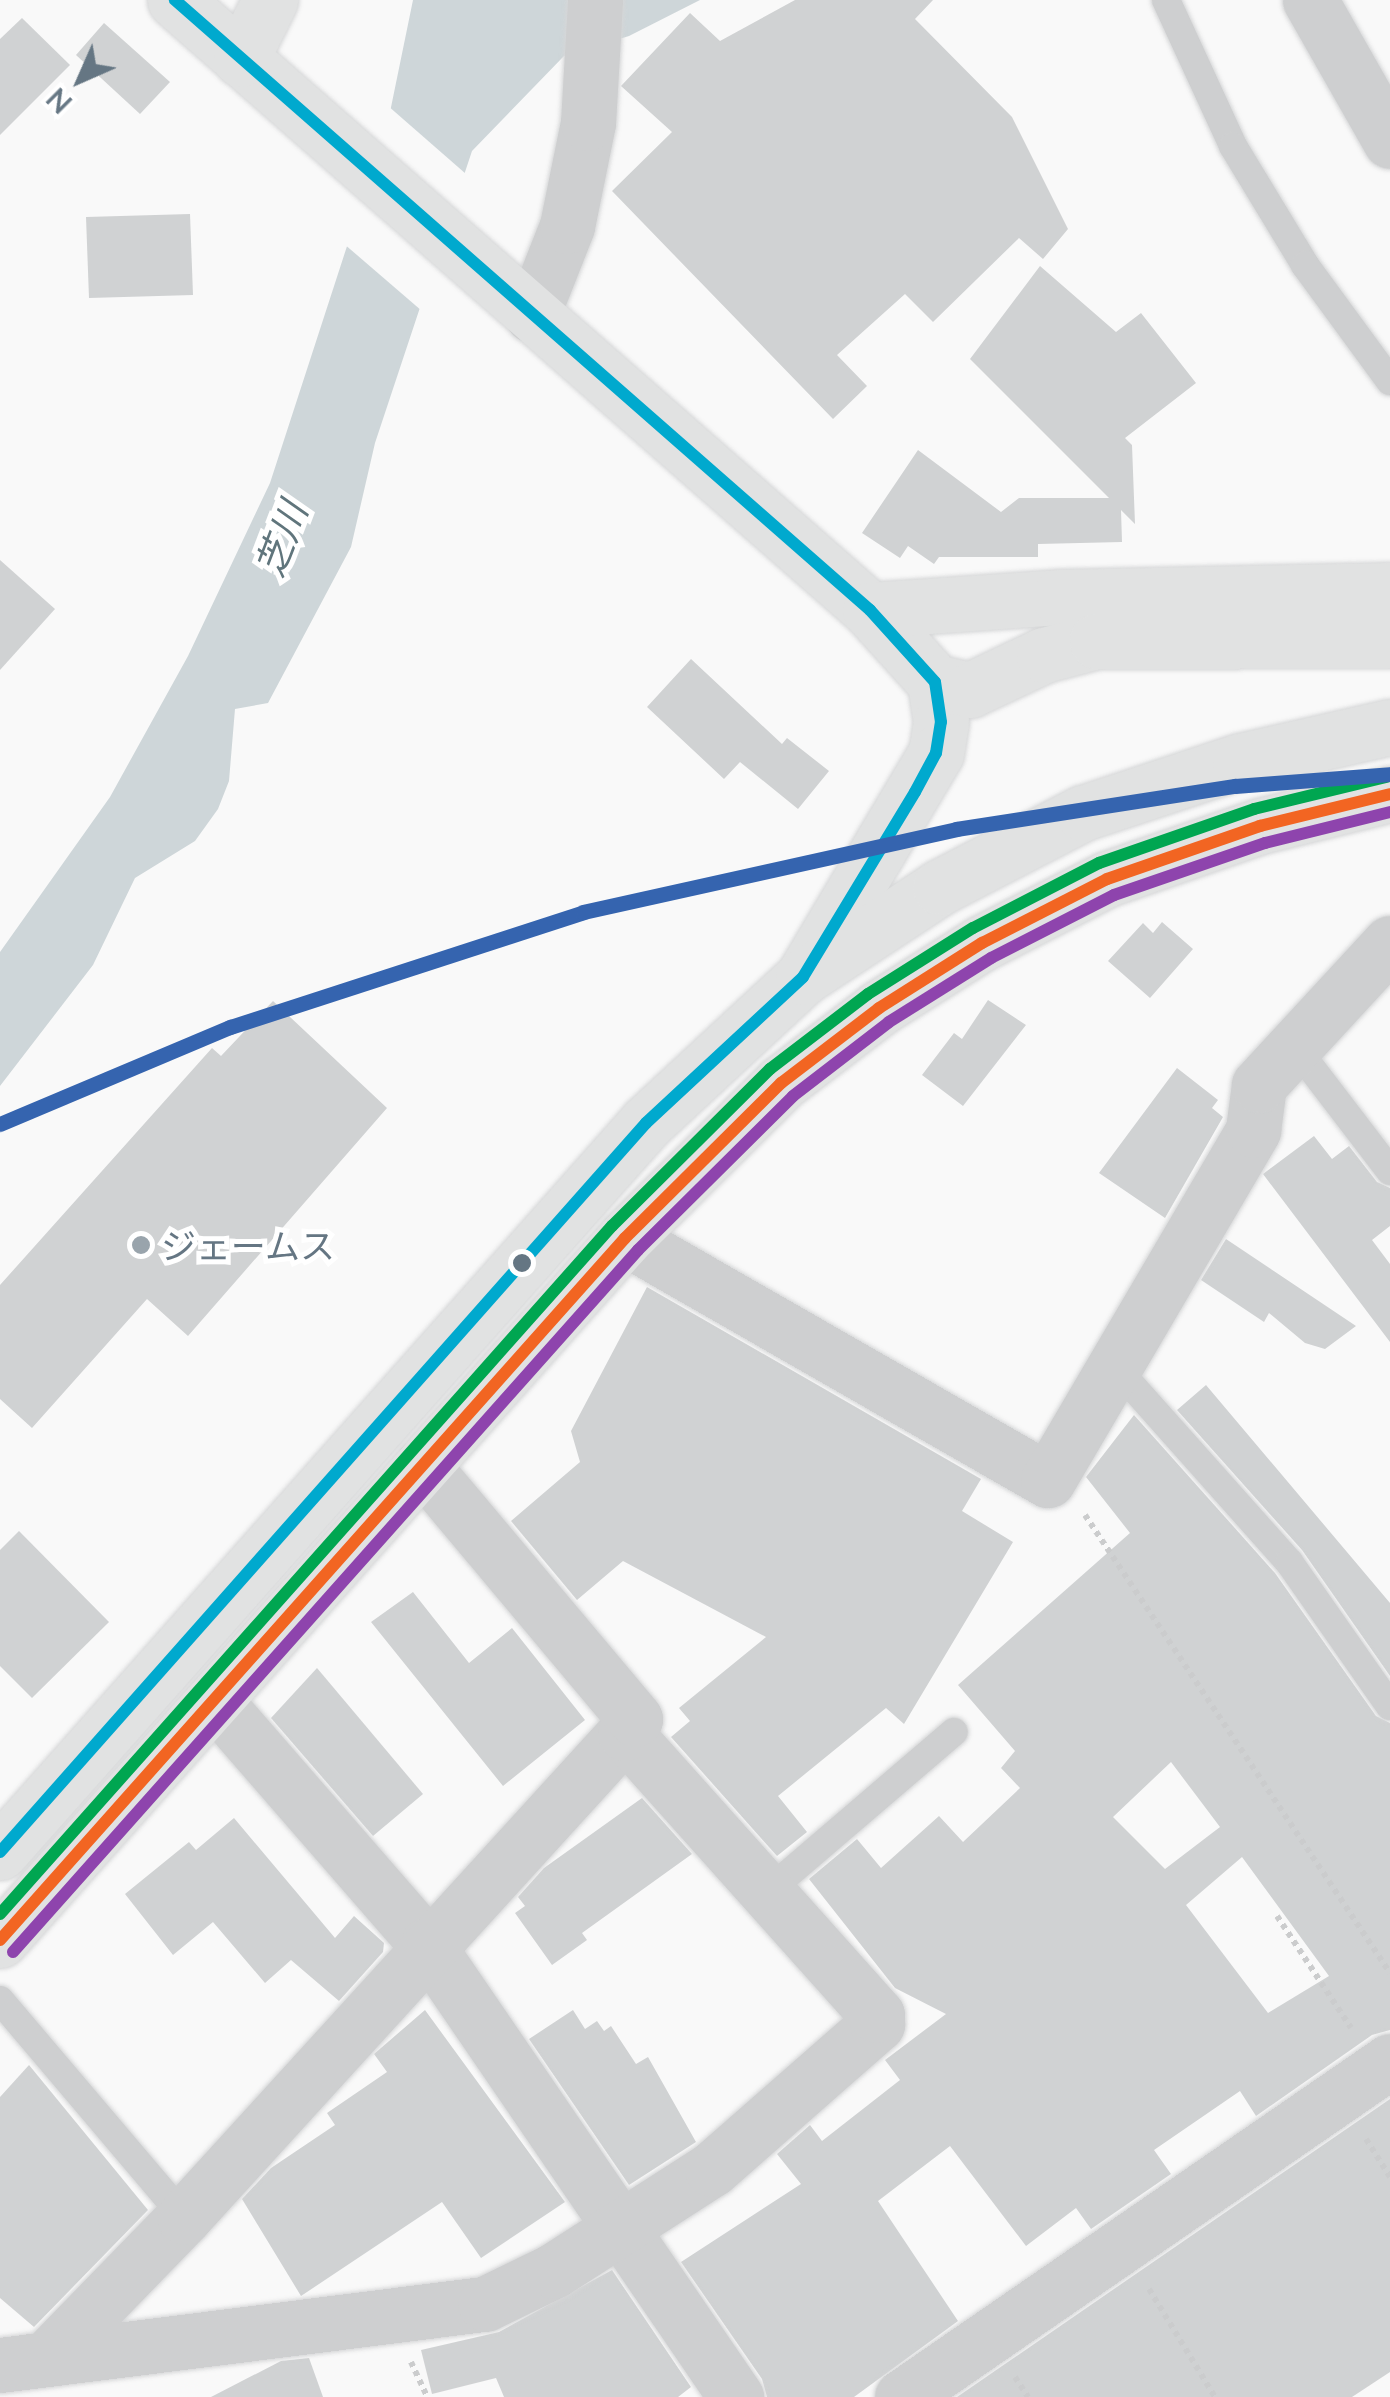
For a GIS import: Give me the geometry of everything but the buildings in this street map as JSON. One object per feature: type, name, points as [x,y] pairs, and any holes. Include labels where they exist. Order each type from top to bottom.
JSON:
[{"type":"main road","points":[[175,0],[870,610],[935,682],[941,722],[936,753],[802,977]]},
{"type":"main road","points":[[241,60],[270,0]]},
{"type":"main road","points":[[870,610],[1060,597],[1390,590]]},
{"type":"main road","points":[[935,682],[970,690],[1044,655],[1097,641],[1390,640]]},
{"type":"main road","points":[[0,1852],[633,1136],[802,977],[940,888],[1083,813],[1240,761],[1390,726]]},
{"type":"main road","points":[[0,1940],[625,1238],[781,1083],[879,1008],[982,943],[1108,879],[1260,826],[1390,794]]},
{"type":"street","points":[[516,300],[567,226],[588,124],[595,0]]},
{"type":"street","points":[[1310,0],[1390,141]]},
{"type":"street","points":[[625,1238],[1048,1480],[1117,1370],[1253,1130],[1259,1085],[1390,943]]},
{"type":"street","points":[[24,2361],[184,2217],[635,1719],[422,1466]]},
{"type":"street","points":[[214,1700],[427,1946],[736,2397]]},
{"type":"street","points":[[24,2361],[485,2304],[553,2271],[619,2225],[712,2169],[876,2024],[878,2014],[625,1733]]},
{"type":"street","points":[[902,2397],[1384,2065]]},
{"type":"lane","points":[[1166,0],[1233,146],[1305,265],[1390,381]]},
{"type":"lane","points":[[1296,1048],[1390,1171]]},
{"type":"lane","points":[[1117,1370],[1290,1562],[1390,1706]]},
{"type":"lane","points":[[767,1892],[954,1732]]},
{"type":"lane","points":[[0,2000],[184,2217]]},
{"type":"path","points":[[1048,1480],[1081,1509],[1390,1973]]},
{"type":"path","points":[[1278,1916],[1384,2065]]},
{"type":"path","points":[[1122,2245],[1215,2397]]},
{"type":"water","name":"芝川","points":[[413,0],[700,0],[629,36],[564,56],[472,151],[375,443],[351,547],[268,703],[235,709],[229,781],[218,809],[195,841],[135,878],[93,965],[0,1086],[0,952],[110,797],[188,656],[270,483],[389,117]]},
{"type":"pier","points":[[387,105],[466,174],[422,311],[343,243]]},
{"type":"transit line","points":[[0,1852],[646,1123],[803,977],[915,792],[936,753],[941,722],[935,682],[870,610],[175,0]]},
{"type":"transit line","points":[[0,1124],[230,1027],[583,912],[956,829],[1235,786],[1390,774]]},
{"type":"transit line","points":[[0,1914],[612,1226],[770,1069],[868,994],[973,928],[1099,863],[1254,809],[1386,777]]},
{"type":"transit line","points":[[0,1940],[625,1238],[781,1083],[879,1008],[982,943],[1107,879],[1260,826],[1390,794]]},
{"type":"transit line","points":[[13,1952],[638,1250],[793,1096],[889,1022],[991,958],[1114,895],[1265,843],[1390,812]]},
{"type":"place","name":"ジェームス","points":[[141,1245]]}]
